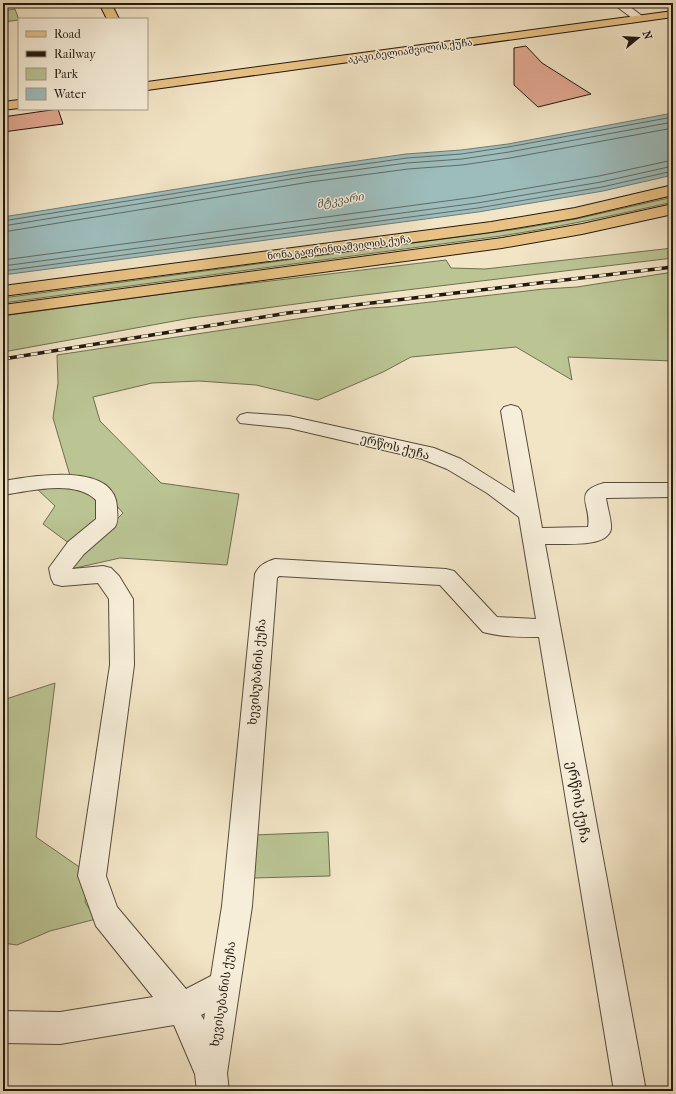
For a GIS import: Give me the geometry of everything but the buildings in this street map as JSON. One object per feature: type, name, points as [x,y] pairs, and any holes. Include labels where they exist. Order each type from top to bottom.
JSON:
[{"type":"main road","points":[[105,3],[112,18]]},
{"type":"main road","name":"აკაკი ბელიაშვილის ქუჩა","points":[[148,86],[673,14]]},
{"type":"main road","points":[[3,106],[18,104]]},
{"type":"main road","name":"ნონა გაფრინდაშვილის ქუჩა","points":[[3,291],[491,227],[575,213],[673,190]]},
{"type":"main road","name":"ნონა გაფრინდაშვილის ქუჩა","points":[[3,310],[502,243],[589,227],[673,209]]},
{"type":"street","points":[[618,3],[640,19]]},
{"type":"street","name":"ერწოს ქუჩა","points":[[511,411],[630,1091]]},
{"type":"street","name":"ერწოს ქუჩა","points":[[247,419],[289,422],[427,453],[454,464],[488,484],[530,524]]},
{"type":"street","name":"ხევისუბანის ქუჩა","points":[[3,488],[45,480],[74,482],[95,488],[106,498],[107,522],[76,548],[60,568],[62,578],[103,574],[111,582],[120,599],[122,665],[92,876],[106,916],[182,1008],[212,1082]]},
{"type":"street","points":[[530,524],[593,535],[600,529],[595,495],[604,490],[673,490]]},
{"type":"street","name":"ხევისუბანის ქუჩა","points":[[212,1082],[237,906],[266,574],[274,567],[446,577],[491,625],[516,628],[549,628]]},
{"type":"street","points":[[3,1027],[60,1028],[182,1008],[225,985]]},
{"type":"green space","points":[[15,9],[18,20],[3,22],[3,11]]},
{"type":"green space","points":[[673,197],[673,202],[544,229],[501,236],[3,303],[3,298],[518,229],[576,219]]},
{"type":"green space","points":[[673,248],[673,258],[356,296],[191,318],[3,352],[3,316],[178,292],[446,260],[451,268],[485,269]]},
{"type":"green space","points":[[673,272],[673,361],[568,357],[572,380],[516,347],[411,357],[383,372],[318,400],[256,385],[199,381],[152,383],[93,397],[100,421],[161,483],[239,494],[227,565],[120,558],[71,569],[76,561],[123,513],[99,486],[71,479],[53,418],[58,383],[57,355],[370,308],[544,289],[577,287]]},
{"type":"green space","points":[[67,485],[89,491],[100,502],[101,521],[70,544],[43,524],[55,506],[35,487]]},
{"type":"green space","points":[[55,683],[36,837],[88,873],[85,902],[96,919],[50,931],[17,945],[3,943],[3,700]]},
{"type":"green space","points":[[328,832],[330,876],[253,878],[254,835]]},
{"type":"water","name":"მტკვარი","points":[[673,113],[673,175],[603,191],[478,212],[3,275],[3,217],[308,168],[406,154],[461,150],[508,144]]},
{"type":"railway","points":[[3,359],[288,313],[673,267]]}]
